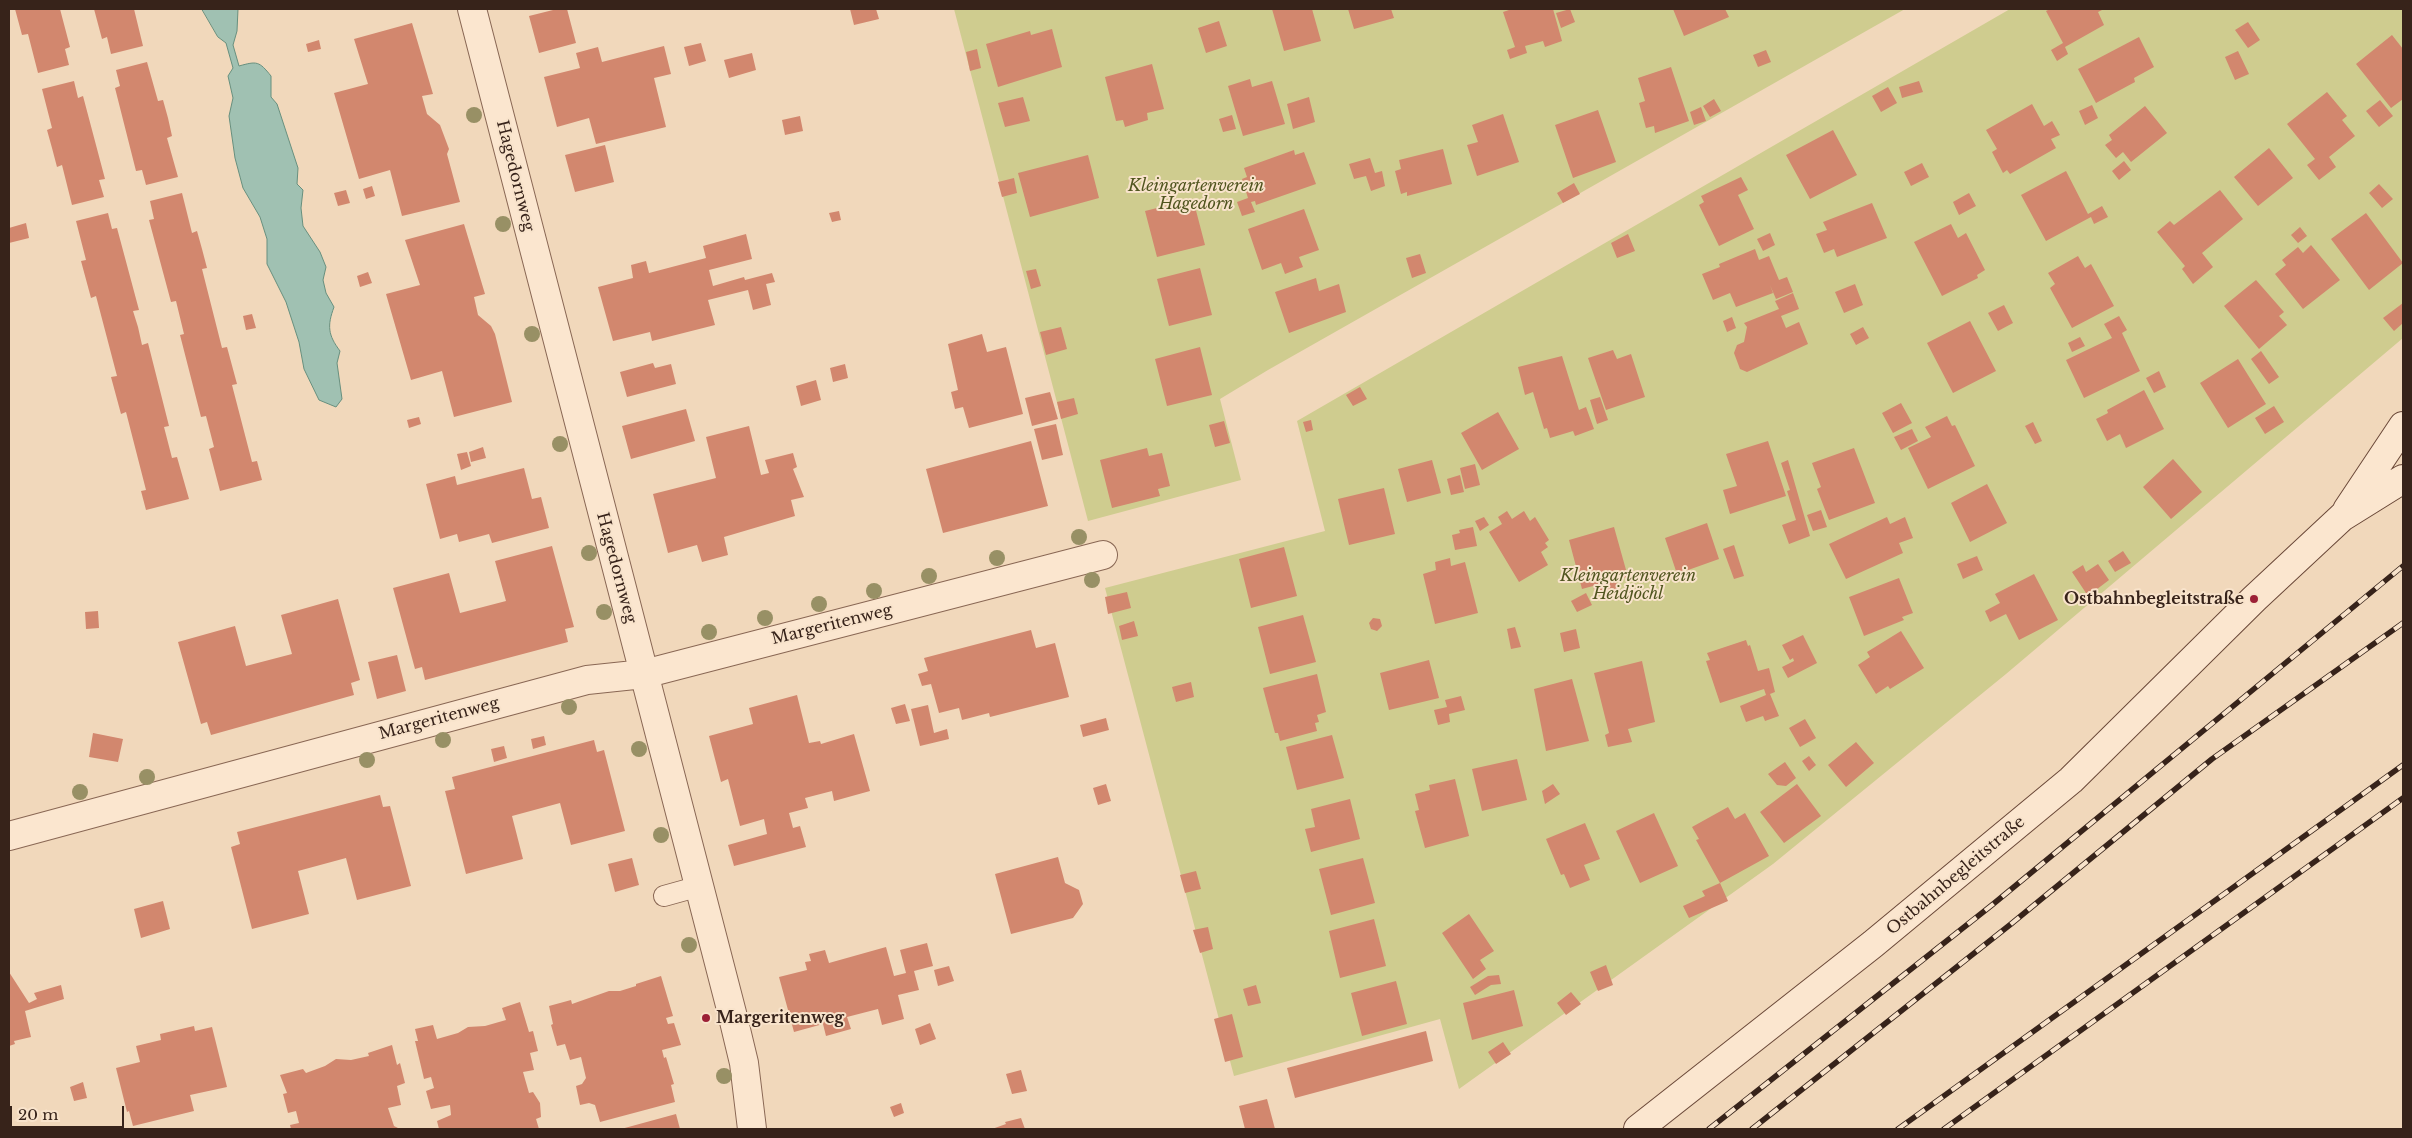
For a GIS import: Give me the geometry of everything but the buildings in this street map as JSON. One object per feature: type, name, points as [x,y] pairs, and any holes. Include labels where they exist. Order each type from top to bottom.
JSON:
[{"type":"street","name":"Hagedornweg","points":[[472,9],[700,886],[744,1063],[752,1129]]},
{"type":"street","name":"Ostbahnbegleitstraße","points":[[2342,517],[2403,426]]},
{"type":"street","name":"Ostbahnbegleitstraße","points":[[1638,1129],[1873,944],[2072,780],[2254,599],[2342,517],[2403,479]]},
{"type":"street","name":"Margeritenweg","points":[[9,836],[587,680],[644,674],[1103,556]]},
{"type":"lane","points":[[664,896],[700,886]]},
{"type":"green space","name":"Kleingartenverein Hagedorn","points":[[954,9],[1905,9],[1220,399],[1241,480],[1088,521]]},
{"type":"green space","name":"Kleingartenverein Heidjöchl","points":[[2010,9],[2403,9],[2403,338],[2006,674],[1773,864],[1459,1089],[1440,1019],[1234,1076],[1105,588],[1325,531],[1297,421]]},
{"type":"shaded area","points":[[202,9],[238,9],[237,31],[233,45],[239,66],[254,63],[263,67],[271,76],[271,97],[277,104],[298,168],[297,184],[303,190],[301,208],[303,226],[320,252],[326,267],[323,280],[326,293],[334,307],[330,320],[330,330],[333,340],[340,351],[337,363],[342,399],[336,407],[319,400],[304,369],[299,342],[286,302],[267,264],[267,239],[260,217],[243,188],[235,158],[229,116],[233,98],[228,76],[233,68],[226,43],[218,37]]},
{"type":"railway","points":[[1709,1129],[1992,905],[2403,566]]},
{"type":"railway","points":[[1752,1129],[2011,924],[2212,759],[2403,623]]},
{"type":"railway","points":[[1898,1129],[2403,765]]},
{"type":"railway","points":[[1944,1129],[2403,798]]},
{"type":"place","name":"Ostbahnbegleitstraße","points":[[2254,599]]},
{"type":"place","name":"Margeritenweg","points":[[706,1018]]}]
